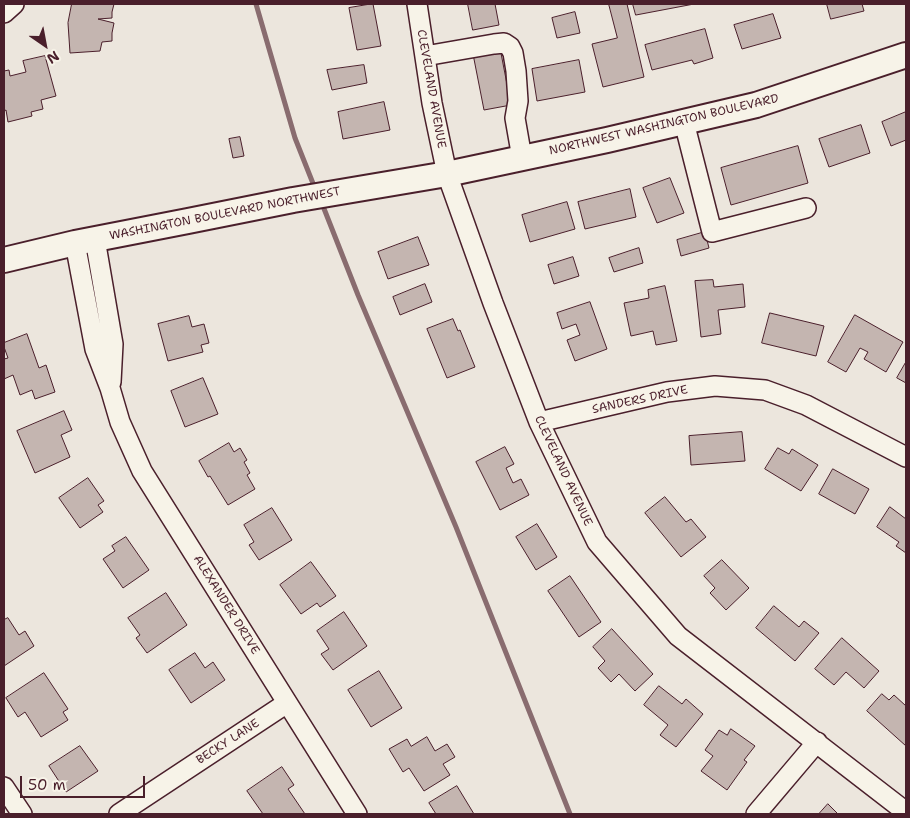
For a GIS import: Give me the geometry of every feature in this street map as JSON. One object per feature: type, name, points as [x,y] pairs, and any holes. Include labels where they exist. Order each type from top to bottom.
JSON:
[{"type":"main road","name":"NORTHWEST WASHINGTON BOULEVARD","points":[[447,174],[607,140],[756,105],[906,55]]},
{"type":"main road","name":"WASHINGTON BOULEVARD NORTHWEST","points":[[4,260],[293,200],[447,174]]},
{"type":"street","points":[[4,13],[14,4]]},
{"type":"street","name":"CLEVELAND AVENUE","points":[[417,4],[432,103],[447,174],[492,303],[539,422],[597,542],[678,636],[906,812]]},
{"type":"street","points":[[425,56],[494,44],[504,43],[510,46],[516,71],[518,101],[515,118],[522,158]]},
{"type":"street","points":[[684,122],[712,232],[806,208]]},
{"type":"street","name":"ALEXANDER DRIVE","points":[[85,242],[95,348],[120,422],[142,471],[357,814]]},
{"type":"street","name":"SANDERS DRIVE","points":[[539,422],[667,392],[715,386],[765,390],[806,405],[906,457]]},
{"type":"street","name":"BECKY LANE","points":[[119,814],[287,703]]},
{"type":"street","points":[[756,814],[817,742]]},
{"type":"street","points":[[4,787],[22,814]]},
{"type":"building","points":[[72,4],[114,4],[112,18],[98,19],[114,23],[112,41],[102,42],[100,51],[70,53],[68,23]]},
{"type":"building","points":[[373,4],[381,46],[357,50],[349,8]]},
{"type":"building","points":[[468,4],[495,4],[499,25],[473,30]]},
{"type":"building","points":[[609,4],[627,4],[644,77],[603,87],[592,44],[617,38]]},
{"type":"building","points":[[633,4],[694,4],[636,15]]},
{"type":"building","points":[[827,4],[862,4],[864,11],[831,19]]},
{"type":"building","points":[[575,12],[580,33],[557,38],[552,18]]},
{"type":"building","points":[[773,14],[781,38],[742,49],[734,25]]},
{"type":"building","points":[[705,29],[713,58],[694,64],[692,60],[652,70],[645,45]]},
{"type":"building","points":[[500,48],[511,105],[484,110],[473,54]]},
{"type":"building","points":[[45,56],[56,96],[41,100],[43,109],[31,112],[32,116],[8,122],[6,110],[4,111],[4,71],[9,70],[10,76],[26,72],[23,61]]},
{"type":"building","points":[[579,60],[585,92],[537,101],[532,69]]},
{"type":"building","points":[[364,65],[367,83],[332,90],[327,70]]},
{"type":"building","points":[[384,102],[390,130],[343,139],[338,112]]},
{"type":"building","points":[[906,112],[906,140],[891,146],[882,122]]},
{"type":"building","points":[[861,125],[870,153],[829,167],[819,139]]},
{"type":"building","points":[[240,137],[244,156],[233,158],[229,139]]},
{"type":"building","points":[[798,146],[808,183],[731,205],[721,168]]},
{"type":"building","points":[[670,178],[684,213],[657,223],[643,188]]},
{"type":"building","points":[[630,189],[636,217],[585,229],[578,202]]},
{"type":"building","points":[[567,202],[575,229],[530,242],[522,215]]},
{"type":"building","points":[[705,232],[709,248],[681,256],[677,240]]},
{"type":"building","points":[[418,237],[429,265],[388,279],[378,252]]},
{"type":"building","points":[[639,248],[643,263],[614,272],[609,258]]},
{"type":"building","points":[[573,257],[579,276],[554,284],[548,265]]},
{"type":"building","points":[[713,280],[714,287],[743,284],[745,307],[718,310],[721,334],[701,337],[695,281]]},
{"type":"building","points":[[425,284],[432,302],[400,315],[393,297]]},
{"type":"building","points":[[665,286],[677,341],[656,345],[653,331],[631,336],[624,303],[649,298],[648,290]]},
{"type":"building","points":[[590,302],[607,349],[575,361],[567,340],[580,335],[576,324],[562,329],[557,313]]},
{"type":"building","points":[[770,313],[824,326],[816,356],[762,343]]},
{"type":"building","points":[[855,315],[903,342],[886,372],[864,359],[868,352],[860,348],[846,372],[828,362]]},
{"type":"building","points":[[189,316],[192,327],[204,324],[209,343],[201,345],[203,352],[168,361],[158,324]]},
{"type":"building","points":[[453,319],[458,331],[460,330],[475,367],[447,378],[427,329]]},
{"type":"building","points":[[27,334],[39,368],[46,365],[55,392],[35,399],[32,390],[20,395],[13,375],[4,379],[4,359],[8,358],[4,343]]},
{"type":"building","points":[[906,362],[906,383],[897,378]]},
{"type":"building","points":[[203,378],[218,414],[185,427],[171,391]]},
{"type":"building","points":[[64,411],[72,430],[61,435],[70,457],[35,473],[17,431]]},
{"type":"building","points":[[742,432],[745,461],[691,465],[689,436]]},
{"type":"building","points":[[229,443],[234,452],[240,448],[247,460],[244,462],[250,473],[247,475],[255,489],[228,505],[199,461]]},
{"type":"building","points":[[505,447],[514,464],[506,468],[513,483],[521,479],[529,495],[500,510],[476,462]]},
{"type":"building","points":[[778,448],[789,454],[792,449],[818,465],[801,491],[765,469]]},
{"type":"building","points":[[833,469],[869,489],[855,514],[819,494]]},
{"type":"building","points":[[88,478],[104,501],[98,505],[103,512],[80,528],[59,498]]},
{"type":"building","points":[[665,497],[686,522],[691,519],[706,537],[681,557],[645,513]]},
{"type":"building","points":[[890,507],[906,519],[906,553],[896,546],[899,542],[877,527]]},
{"type":"building","points":[[272,508],[292,540],[259,560],[249,545],[254,542],[244,525]]},
{"type":"building","points":[[537,524],[557,557],[536,570],[516,537]]},
{"type":"building","points":[[126,537],[149,570],[123,588],[103,559],[115,551],[112,546]]},
{"type":"building","points":[[722,560],[749,588],[726,610],[710,593],[715,588],[704,576]]},
{"type":"building","points":[[311,562],[336,596],[320,607],[317,603],[301,614],[280,585]]},
{"type":"building","points":[[570,576],[601,622],[579,637],[548,591]]},
{"type":"building","points":[[166,593],[187,625],[147,653],[136,638],[140,635],[128,618]]},
{"type":"building","points":[[774,606],[799,627],[804,621],[819,633],[795,661],[756,628]]},
{"type":"building","points":[[344,612],[367,646],[333,670],[321,654],[329,649],[317,631]]},
{"type":"building","points":[[8,618],[19,635],[25,631],[34,646],[4,666],[4,620]]},
{"type":"building","points":[[612,629],[653,674],[635,691],[619,674],[611,682],[598,668],[605,661],[593,647]]},
{"type":"building","points":[[842,638],[879,671],[864,688],[846,672],[834,685],[815,669]]},
{"type":"building","points":[[195,653],[205,668],[213,662],[225,680],[191,703],[169,670]]},
{"type":"building","points":[[379,671],[402,708],[371,727],[348,690]]},
{"type":"building","points":[[44,673],[68,709],[63,712],[68,720],[41,737],[25,712],[18,717],[6,698]]},
{"type":"building","points":[[659,686],[682,704],[686,699],[703,714],[676,747],[660,735],[668,725],[644,705]]},
{"type":"building","points":[[882,694],[889,700],[894,695],[906,706],[906,746],[867,711]]},
{"type":"building","points":[[731,729],[755,746],[744,760],[747,762],[727,790],[701,771],[713,756],[705,750],[719,730],[727,735]]},
{"type":"building","points":[[427,737],[435,751],[447,744],[455,757],[443,764],[450,775],[424,791],[409,768],[403,772],[389,749],[407,739],[411,746]]},
{"type":"building","points":[[80,746],[98,771],[66,792],[49,766]]},
{"type":"building","points":[[282,767],[294,785],[288,789],[305,814],[263,814],[247,791]]},
{"type":"building","points":[[457,786],[474,814],[436,814],[429,803]]},
{"type":"building","points":[[828,804],[838,814],[819,814]]},
{"type":"waterway","points":[[256,4],[295,138],[316,191]]},
{"type":"waterway","points":[[321,201],[358,295],[456,527],[570,814]]}]
